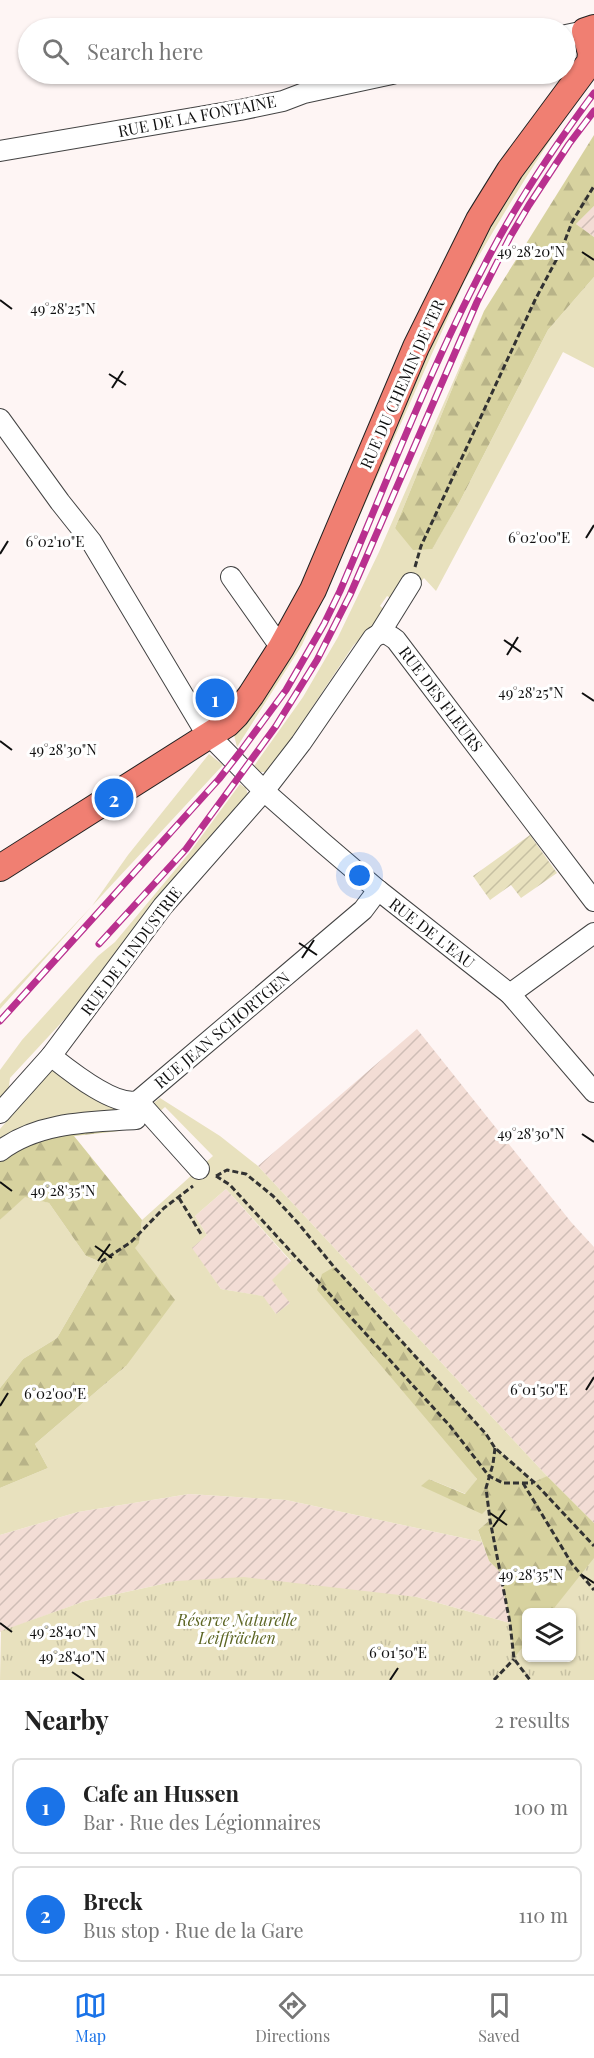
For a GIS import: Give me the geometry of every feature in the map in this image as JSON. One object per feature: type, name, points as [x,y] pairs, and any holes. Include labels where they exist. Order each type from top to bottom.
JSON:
[{"type":"main road","name":"RUE DU CHEMIN DE FER","points":[[576,81],[590,62],[591,53],[582,32]]},
{"type":"main road","name":"RUE DU CHEMIN DE FER","points":[[0,868],[227,724],[236,715],[281,648],[323,568],[416,347],[465,248],[510,170],[574,84]]},
{"type":"street","name":"RUE DE LA FONTAINE","points":[[0,151],[240,110],[346,84]]},
{"type":"street","name":"RUE DE L'EAU","points":[[0,419],[91,541],[208,735],[264,791],[378,890],[510,994],[594,1092]]},
{"type":"street","points":[[231,576],[281,648]]},
{"type":"street","points":[[264,791],[301,743],[373,638],[380,633],[411,583]]},
{"type":"street","name":"RUE DES FLEURS","points":[[380,633],[388,634],[396,640],[594,901]]},
{"type":"street","name":"RUE DE L'INDUSTRIE","points":[[0,1113],[51,1056],[162,906],[264,791]]},
{"type":"street","name":"RUE JEAN SCHORTGEN","points":[[51,1056],[116,1099],[130,1103],[137,1110],[363,910],[378,890]]},
{"type":"street","points":[[510,994],[594,933]]},
{"type":"street","points":[[0,1151],[26,1135],[46,1129],[137,1110],[196,1177]]},
{"type":"path","points":[[411,583],[421,546],[479,420],[535,300],[561,251],[572,222],[593,189]]},
{"type":"path","points":[[535,1483],[503,1483],[489,1476],[450,1426],[230,1185],[216,1176],[227,1170],[246,1174],[273,1196],[334,1267],[486,1434],[495,1448],[535,1483],[594,1546]]},
{"type":"path","points":[[101,1262],[131,1242],[164,1208],[179,1198],[196,1177]]},
{"type":"path","points":[[179,1198],[201,1233]]},
{"type":"path","points":[[495,1448],[486,1488],[490,1520],[510,1623],[514,1659],[530,1680]]},
{"type":"path","points":[[523,1483],[573,1564],[594,1590]]},
{"type":"path","points":[[494,1680],[514,1659]]},
{"type":"shaded area","points":[[594,206],[594,237],[576,224]]},
{"type":"shaded area","points":[[417,1029],[571,1222],[594,1247],[594,1523],[547,1476],[258,1166]]},
{"type":"shaded area","points":[[226,1189],[291,1262],[290,1304],[276,1314],[262,1296],[221,1289],[191,1248],[207,1235],[195,1216]]},
{"type":"shaded area","points":[[189,1494],[286,1500],[482,1542],[489,1561],[500,1572],[510,1623],[417,1597],[176,1581],[85,1601],[0,1632],[0,1535],[78,1512]]},
{"type":"green space","points":[[588,84],[523,182],[464,282],[302,645],[237,747],[233,731],[492,209]]},
{"type":"green space","points":[[594,135],[594,206],[576,224],[594,237],[594,277],[548,330],[459,503],[432,549],[413,550],[395,528],[484,311]]},
{"type":"green space","points":[[594,277],[594,368],[563,352],[436,591],[424,578],[419,584],[394,600],[387,596],[380,606],[386,611],[353,646],[269,772],[259,772],[246,789],[250,800],[74,1009],[10,1078],[8,1094],[0,1103],[0,1070],[22,1040],[98,956],[115,942],[190,852],[240,784],[244,787],[257,770],[254,766],[303,697],[338,637],[379,552],[484,311],[395,528],[432,548],[459,503],[548,330]]},
{"type":"green space","points":[[209,754],[223,765],[92,906],[128,855]]},
{"type":"green space","points":[[530,835],[557,873],[521,898],[511,885],[490,900],[473,876]]},
{"type":"green space","points":[[92,906],[0,1009],[0,1004]]},
{"type":"green space","points":[[58,1061],[135,1108],[0,1153],[0,1129]]},
{"type":"green space","points":[[160,1098],[220,1136],[258,1166],[547,1476],[535,1483],[495,1448],[486,1434],[333,1267],[477,1479],[466,1494],[429,1479],[422,1486],[488,1507],[490,1520],[478,1530],[482,1542],[286,1500],[189,1494],[78,1512],[0,1535],[0,1488],[48,1468],[35,1444],[126,1366],[135,1247],[139,1242],[142,1220],[213,1156],[165,1107],[158,1113],[150,1106]],"holes":[[[226,1189],[291,1261],[272,1280],[290,1303],[276,1314],[263,1296],[221,1289],[192,1248],[207,1235],[195,1216]]]},
{"type":"green space","points":[[118,1120],[119,1131],[74,1136],[142,1220],[139,1243],[135,1248],[175,1300],[126,1366],[35,1444],[48,1468],[0,1488],[0,1388],[23,1359],[57,1338],[101,1262],[86,1256],[49,1203],[25,1197],[0,1220],[0,1153],[10,1143]]},
{"type":"green space","points":[[25,1196],[49,1203],[86,1256],[101,1262],[57,1338],[23,1359],[0,1388],[0,1220]]},
{"type":"green space","points":[[334,1267],[486,1434],[495,1448],[534,1482],[547,1476],[594,1523],[594,1680],[525,1662],[576,1662],[576,1608],[522,1608],[522,1661],[514,1659],[500,1572],[489,1561],[478,1530],[490,1520],[488,1508],[482,1514],[421,1486],[429,1479],[465,1494],[477,1479],[317,1290],[322,1274]]},
{"type":"green space","name":"Réserve Naturelle Leiffrächen","points":[[594,1558],[594,1680],[0,1680],[1,1631],[85,1601],[176,1581],[244,1577],[417,1597],[510,1623],[514,1658],[522,1648],[522,1662],[576,1662],[576,1608],[554,1608]]},
{"type":"railway","points":[[0,1021],[219,779],[286,690],[340,591],[427,386],[484,266],[535,177],[594,93]]},
{"type":"railway","points":[[99,944],[186,849],[276,726],[317,660],[350,595],[477,302],[529,205],[594,111]]},
{"type":"place","name":"Cafe an Hussen","points":[[215,698]]},
{"type":"place","name":"Breck","points":[[114,798]]}]
